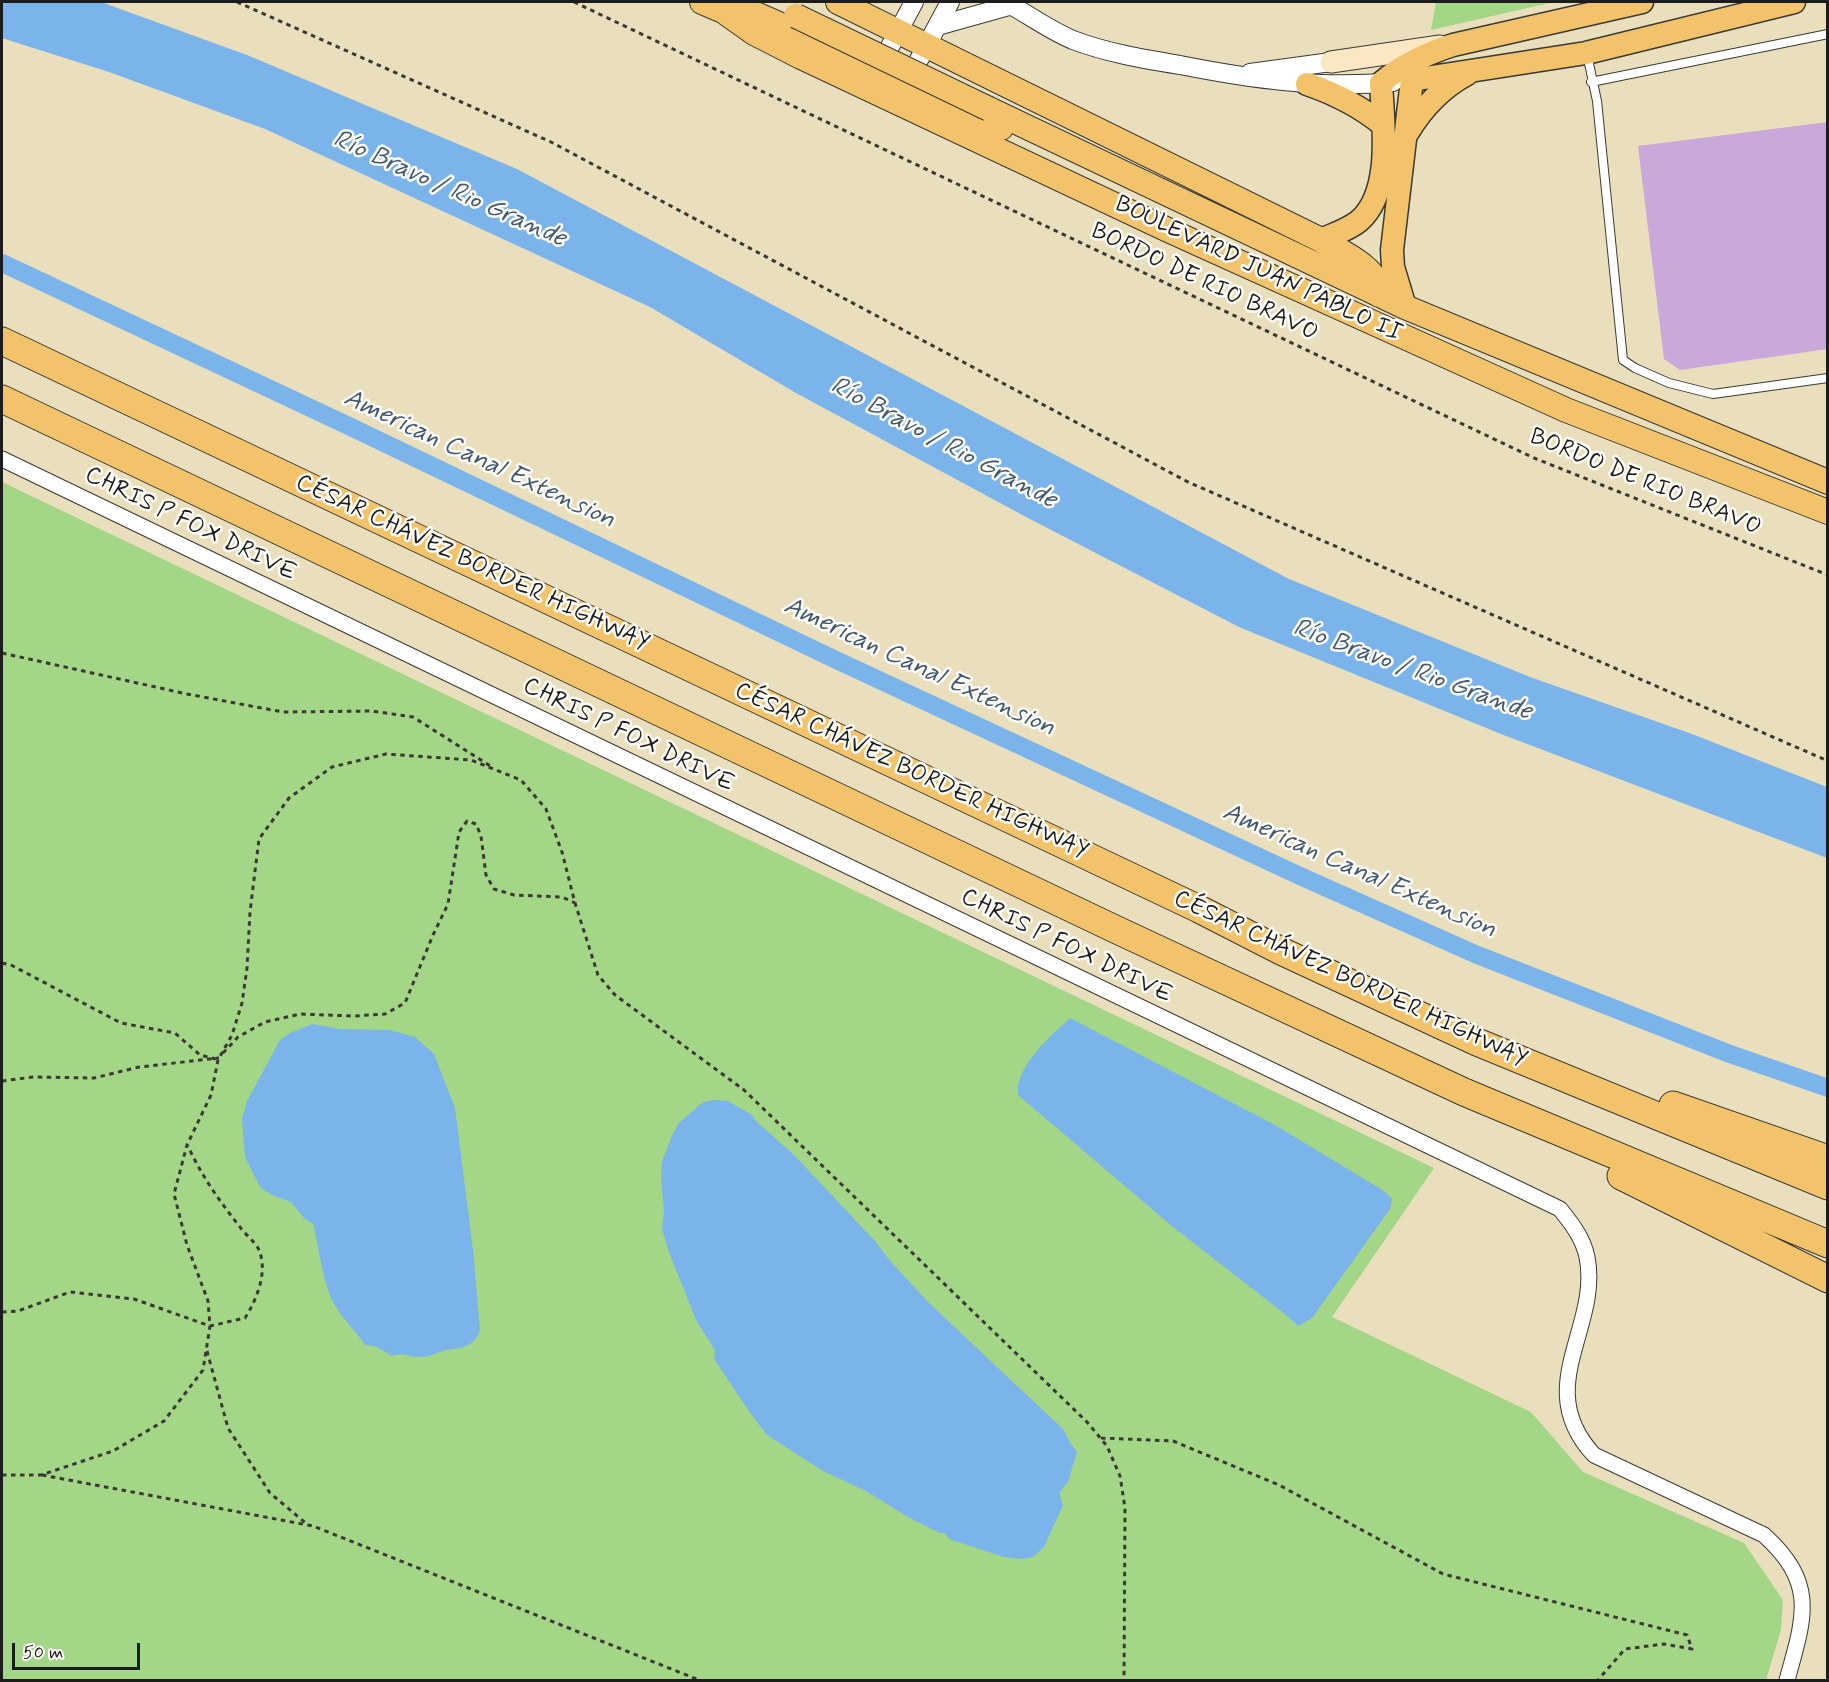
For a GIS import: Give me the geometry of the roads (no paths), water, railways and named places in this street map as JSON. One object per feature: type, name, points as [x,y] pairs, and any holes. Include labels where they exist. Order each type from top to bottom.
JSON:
[{"type":"highway","name":"BOULEVARD JUAN PABLO II","points":[[766,2],[1379,296],[1827,482]]},
{"type":"highway","points":[[841,3],[898,31],[932,36],[987,74],[1322,240],[1362,264],[1373,274],[1380,289],[1379,296]]},
{"type":"highway","points":[[824,44],[836,46],[843,44],[850,33],[851,20],[841,3]]},
{"type":"highway","name":"BOULEVARD JUAN PABLO II","points":[[712,7],[754,33],[801,57],[1168,230],[1566,410],[1827,512]]},
{"type":"highway","points":[[712,7],[758,15],[878,69],[1124,188],[1168,230]]},
{"type":"highway","points":[[967,112],[962,100],[964,91],[969,84],[987,74]]},
{"type":"highway","name":"CÉSAR CHÁVEZ BORDER HIGHWAY","points":[[2,341],[1199,909],[1281,951],[1477,1042],[1827,1186]]},
{"type":"highway","points":[[2,399],[1106,925],[1464,1092],[1827,1244]]},
{"type":"highway","points":[[1477,1042],[1585,1074],[1827,1159]]},
{"type":"highway","points":[[1464,1092],[1583,1157],[1827,1279]]},
{"type":"main road","points":[[1331,62],[1453,45],[1642,2]]},
{"type":"main road","points":[[1331,62],[1362,64],[1395,78],[1478,68],[1586,52],[1794,2]]},
{"type":"main road","points":[[1322,240],[1350,228],[1361,220],[1371,205],[1380,182],[1383,164],[1383,125],[1395,78],[1424,55],[1453,45]]},
{"type":"main road","points":[[1406,136],[1429,103],[1443,89],[1478,68]]},
{"type":"main road","points":[[1395,78],[1406,136],[1392,250],[1393,267],[1405,307]]},
{"type":"main road","points":[[1308,84],[1340,96],[1370,114],[1383,125]]},
{"type":"street","points":[[878,69],[914,2]]},
{"type":"street","points":[[907,83],[950,2]]},
{"type":"street","points":[[932,36],[1009,3],[1045,26],[1090,46],[1136,57],[1237,76],[1308,84],[1395,78]]},
{"type":"street","points":[[1237,76],[1331,62]]},
{"type":"street","name":"CHRIS P FOX DRIVE","points":[[2,459],[1560,1209],[1582,1240],[1589,1274],[1588,1293],[1568,1368],[1568,1397],[1574,1428],[1582,1443],[1594,1455],[1764,1535],[1779,1549],[1791,1565],[1800,1584],[1802,1596],[1801,1630],[1788,1680]]},
{"type":"lane","points":[[1591,82],[1827,34]]},
{"type":"lane","points":[[1586,52],[1591,82],[1597,100],[1623,360],[1669,383],[1713,394],[1827,378]]},
{"type":"water","name":"Río Bravo / Rio Grande","points":[[2,2],[101,2],[247,55],[517,169],[1289,579],[1530,677],[1692,734],[1827,787],[1827,858],[1501,734],[1239,627],[1028,518],[796,393],[650,307],[265,129],[109,72],[2,38]]},
{"type":"water","points":[[1070,1018],[1275,1125],[1384,1191],[1392,1199],[1390,1209],[1312,1318],[1298,1326],[1173,1227],[1018,1095],[1018,1084],[1028,1063],[1045,1042]]},
{"type":"water","points":[[312,1024],[340,1029],[390,1030],[415,1037],[434,1054],[455,1108],[473,1250],[480,1330],[475,1340],[467,1346],[430,1356],[415,1357],[392,1356],[375,1346],[365,1345],[331,1298],[313,1224],[304,1218],[291,1202],[272,1195],[260,1187],[245,1157],[242,1119],[247,1101],[280,1040]]},
{"type":"water","points":[[728,1101],[752,1115],[794,1155],[874,1240],[929,1303],[1064,1430],[1077,1452],[1068,1482],[1059,1493],[1063,1505],[1044,1547],[1033,1557],[1022,1559],[1004,1557],[949,1539],[945,1533],[940,1533],[908,1517],[866,1491],[823,1471],[767,1435],[751,1414],[714,1359],[715,1350],[697,1322],[668,1250],[662,1228],[664,1212],[662,1162],[673,1133],[679,1123],[703,1102]]},
{"type":"waterway","name":"American Canal Extension","points":[[2,263],[353,428],[834,659],[1300,876],[1475,954],[1730,1054],[1828,1088]]}]
